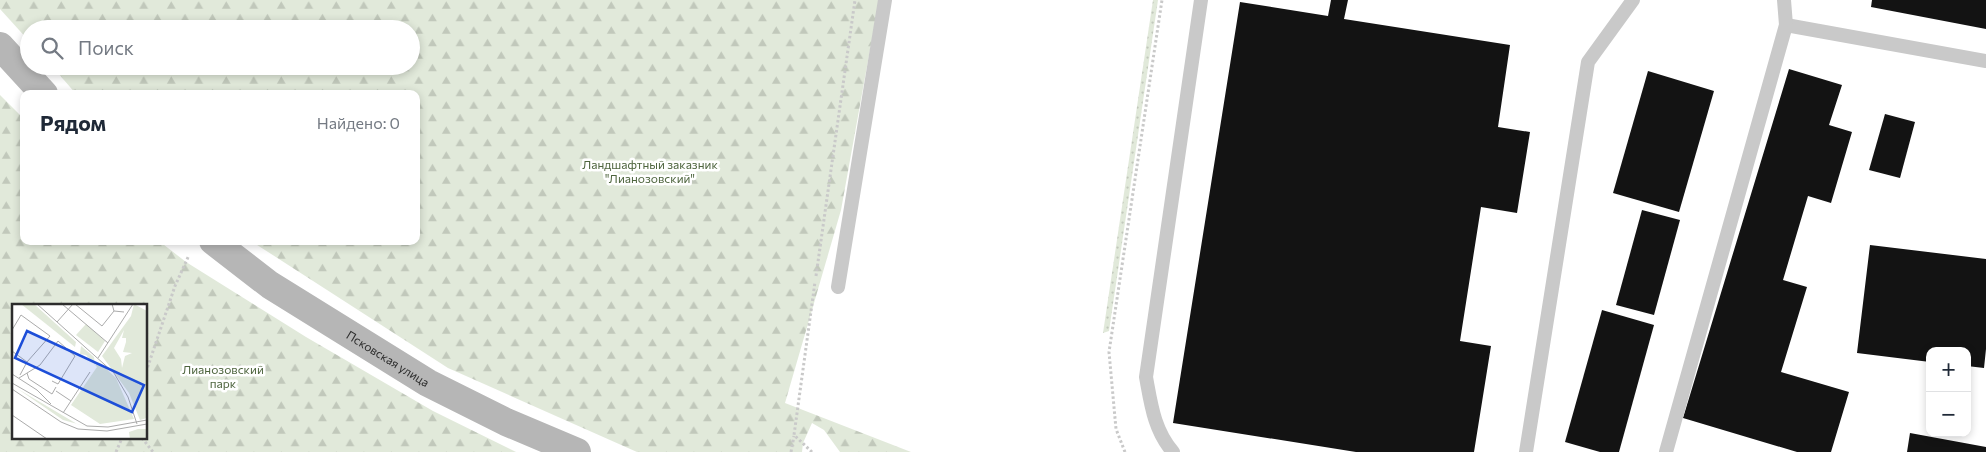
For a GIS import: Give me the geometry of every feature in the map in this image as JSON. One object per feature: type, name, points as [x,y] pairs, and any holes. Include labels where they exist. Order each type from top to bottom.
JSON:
[{"type":"street","points":[[0,46],[20,70]]},
{"type":"street","points":[[24,75],[40,90]]},
{"type":"street","name":"Псковская улица","points":[[202,246],[270,285],[428,383],[506,422],[577,452]]},
{"type":"lane","points":[[838,287],[885,0]]},
{"type":"lane","points":[[1173,452],[1163,440],[1152,415],[1146,376],[1201,0]]},
{"type":"lane","points":[[1526,452],[1588,62],[1633,0]]},
{"type":"lane","points":[[1666,452],[1786,24],[1784,0]]},
{"type":"lane","points":[[1786,24],[1986,61]]},
{"type":"path","points":[[792,452],[855,0]]},
{"type":"path","points":[[1125,452],[1116,429],[1109,352],[1162,0]]},
{"type":"path","points":[[148,366],[175,286],[202,246]]},
{"type":"path","points":[[794,435],[812,452]]},
{"type":"path","points":[[116,452],[121,440]]},
{"type":"path","points":[[144,440],[153,452]]},
{"type":"green space","name":"Ландшафтный заказник \"Лианозовский\"","points":[[0,0],[879,0],[841,210],[785,403],[911,452],[840,452],[824,430],[812,423],[803,443],[802,452],[637,452],[448,368],[257,245],[420,245],[420,90],[73,90],[60,75],[420,75],[420,20],[20,20],[20,31],[0,9]]},
{"type":"green space","points":[[1153,0],[1158,0],[1109,331],[1103,333]]},
{"type":"green space","name":"Лианозовский парк","points":[[0,95],[20,115],[20,245],[164,245],[186,262],[306,337],[433,411],[516,452],[0,452]]},
{"type":"building","points":[[1331,0],[1348,0],[1344,19],[1510,45],[1498,127],[1530,132],[1517,213],[1481,207],[1460,341],[1491,346],[1474,452],[1356,452],[1173,423],[1240,2],[1328,16]]},
{"type":"building","points":[[1872,0],[1986,0],[1986,29],[1871,7]]},
{"type":"building","points":[[1789,69],[1842,85],[1829,125],[1852,132],[1831,203],[1808,196],[1783,280],[1807,287],[1781,372],[1849,392],[1831,452],[1797,452],[1683,418]]},
{"type":"building","points":[[1648,71],[1714,91],[1679,212],[1613,193]]},
{"type":"building","points":[[1885,114],[1915,122],[1900,178],[1869,170]]},
{"type":"building","points":[[1642,210],[1680,220],[1654,315],[1616,305]]},
{"type":"building","points":[[1870,245],[1986,259],[1986,349],[1984,368],[1971,366],[1971,347],[1926,347],[1926,362],[1857,353]]},
{"type":"building","points":[[1602,310],[1654,325],[1619,452],[1600,452],[1565,442]]},
{"type":"building","points":[[1910,433],[1986,447],[1986,452],[1907,452]]}]
